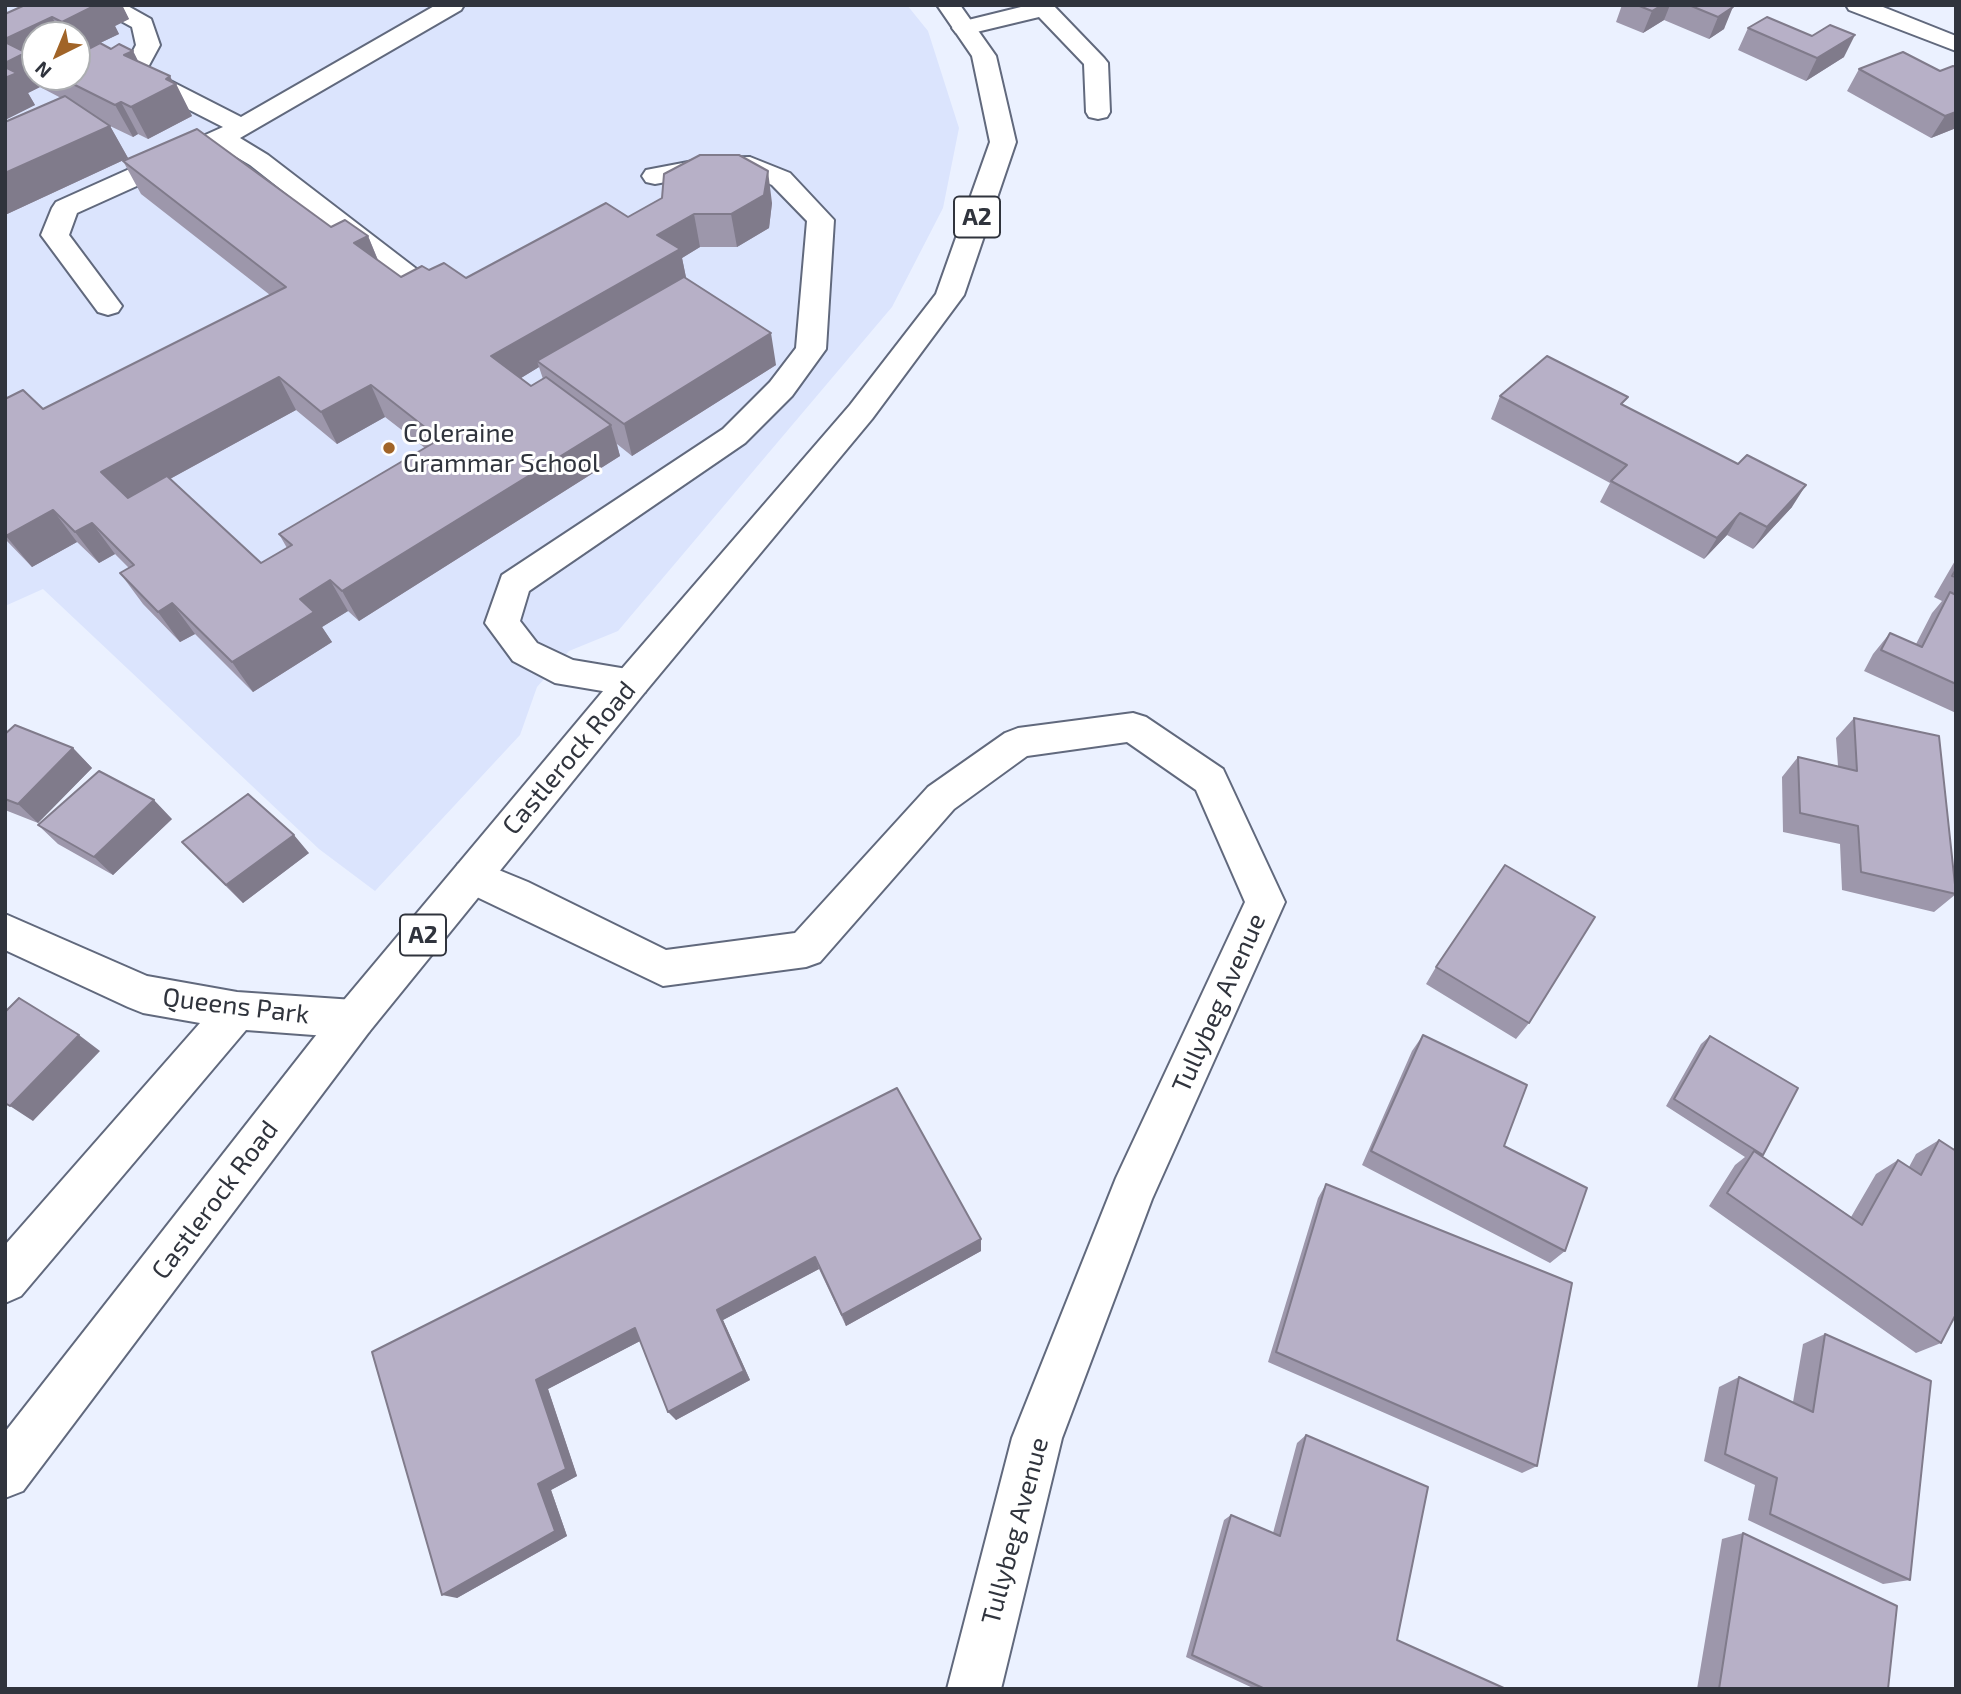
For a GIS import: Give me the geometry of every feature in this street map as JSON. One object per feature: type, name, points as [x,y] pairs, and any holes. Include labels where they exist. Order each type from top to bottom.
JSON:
[{"type":"street","points":[[109,5],[143,23],[148,45],[134,72],[232,132],[259,160],[430,293]]},
{"type":"street","points":[[108,306],[55,235],[65,208],[232,132],[453,5]]},
{"type":"street","name":"Castlerock Road","points":[[5,1473],[354,1019],[632,682],[861,412],[950,295],[1003,142],[984,56],[948,5]]},
{"type":"street","points":[[1857,5],[1956,44]]},
{"type":"street","points":[[964,28],[1042,7],[1096,63],[1098,112]]},
{"type":"street","points":[[632,682],[566,673],[525,652],[502,623],[514,584],[734,436],[782,388],[811,349],[821,220],[781,180],[750,165],[709,166],[655,176]]},
{"type":"street","name":"Tullybeg Avenue","points":[[472,876],[663,968],[702,963],[806,949],[941,797],[1018,743],[1133,727],[1210,780],[1265,902],[1132,1194],[1037,1438],[974,1689]]},
{"type":"street","name":"Queens Park","points":[[5,931],[143,994],[237,1011],[354,1019]]},
{"type":"street","points":[[5,1280],[237,1011]]},
{"type":"shaded area","name":"Coleraine Grammar School","points":[[5,5],[907,5],[928,31],[959,128],[943,208],[892,307],[618,631],[569,651],[537,687],[520,735],[375,891],[319,849],[43,589],[5,606]]},
{"type":"building","points":[[25,5],[96,5],[64,21],[52,17],[43,21],[21,21],[21,32],[5,39],[5,14]]},
{"type":"building","points":[[1637,5],[1662,5],[1652,11]]},
{"type":"building","points":[[1689,5],[1728,5],[1733,7],[1718,17]]},
{"type":"building","points":[[1767,17],[1812,36],[1830,25],[1855,35],[1817,58],[1748,28]]},
{"type":"building","points":[[5,42],[21,50],[21,55],[5,63]]},
{"type":"building","points":[[100,43],[111,49],[119,44],[133,51],[124,55],[170,76],[166,79],[176,84],[131,107],[121,102],[115,105],[87,91],[91,91],[91,48]]},
{"type":"building","points":[[1903,52],[1940,71],[1956,67],[1956,112],[1945,116],[1859,69]]},
{"type":"building","points":[[5,67],[17,73],[5,78]]},
{"type":"building","points":[[65,96],[110,126],[5,173],[5,122]]},
{"type":"building","points":[[197,129],[331,227],[345,220],[368,236],[354,243],[401,277],[422,266],[429,270],[444,263],[466,278],[606,203],[628,217],[662,198],[664,174],[700,155],[739,155],[768,171],[764,195],[731,214],[694,214],[657,235],[680,249],[491,356],[531,386],[546,377],[611,425],[342,591],[330,580],[300,599],[314,612],[232,662],[172,603],[158,612],[120,573],[134,565],[92,523],[75,532],[53,510],[5,535],[5,399],[23,390],[43,409],[286,287],[123,161]],"holes":[[[279,377],[321,412],[371,385],[440,439],[279,534],[292,545],[261,563],[167,476],[128,498],[101,472]]]},
{"type":"building","points":[[684,277],[771,333],[624,424],[537,361]]},
{"type":"building","points":[[1547,356],[1628,397],[1621,404],[1738,464],[1747,455],[1806,485],[1767,527],[1740,513],[1717,538],[1611,481],[1627,465],[1500,396]]},
{"type":"building","points":[[1950,592],[1956,595],[1956,684],[1881,650],[1890,633],[1922,647]]},
{"type":"building","points":[[1854,718],[1939,736],[1956,894],[1861,872],[1858,826],[1800,813],[1798,757],[1857,771]]},
{"type":"building","points":[[15,725],[73,748],[18,804],[5,799],[5,734]]},
{"type":"building","points":[[99,771],[154,800],[94,857],[38,825]]},
{"type":"building","points":[[248,794],[294,835],[226,885],[182,842]]},
{"type":"building","points":[[1505,865],[1595,917],[1529,1023],[1436,967]]},
{"type":"building","points":[[19,998],[79,1035],[10,1106],[5,1103],[5,1012]]},
{"type":"building","points":[[1423,1035],[1527,1085],[1504,1146],[1587,1188],[1565,1251],[1371,1151]]},
{"type":"building","points":[[1710,1036],[1798,1088],[1763,1155],[1674,1099]]},
{"type":"building","points":[[897,1088],[981,1239],[842,1315],[815,1257],[717,1310],[744,1371],[668,1412],[635,1328],[536,1380],[566,1469],[538,1484],[555,1531],[442,1595],[372,1352]]},
{"type":"building","points":[[1939,1140],[1956,1151],[1956,1314],[1941,1343],[1727,1193],[1754,1151],[1862,1225],[1898,1160],[1921,1175]]},
{"type":"building","points":[[1326,1184],[1572,1283],[1537,1466],[1276,1352]]},
{"type":"building","points":[[1825,1334],[1931,1381],[1910,1580],[1770,1514],[1777,1478],[1725,1454],[1739,1377],[1813,1412]]},
{"type":"building","points":[[1306,1435],[1428,1487],[1397,1640],[1506,1689],[1265,1689],[1192,1655],[1231,1515],[1280,1536]]},
{"type":"building","points":[[1743,1533],[1897,1606],[1888,1689],[1719,1689]]},
{"type":"place","name":"Coleraine Grammar School","points":[[389,448]]}]
